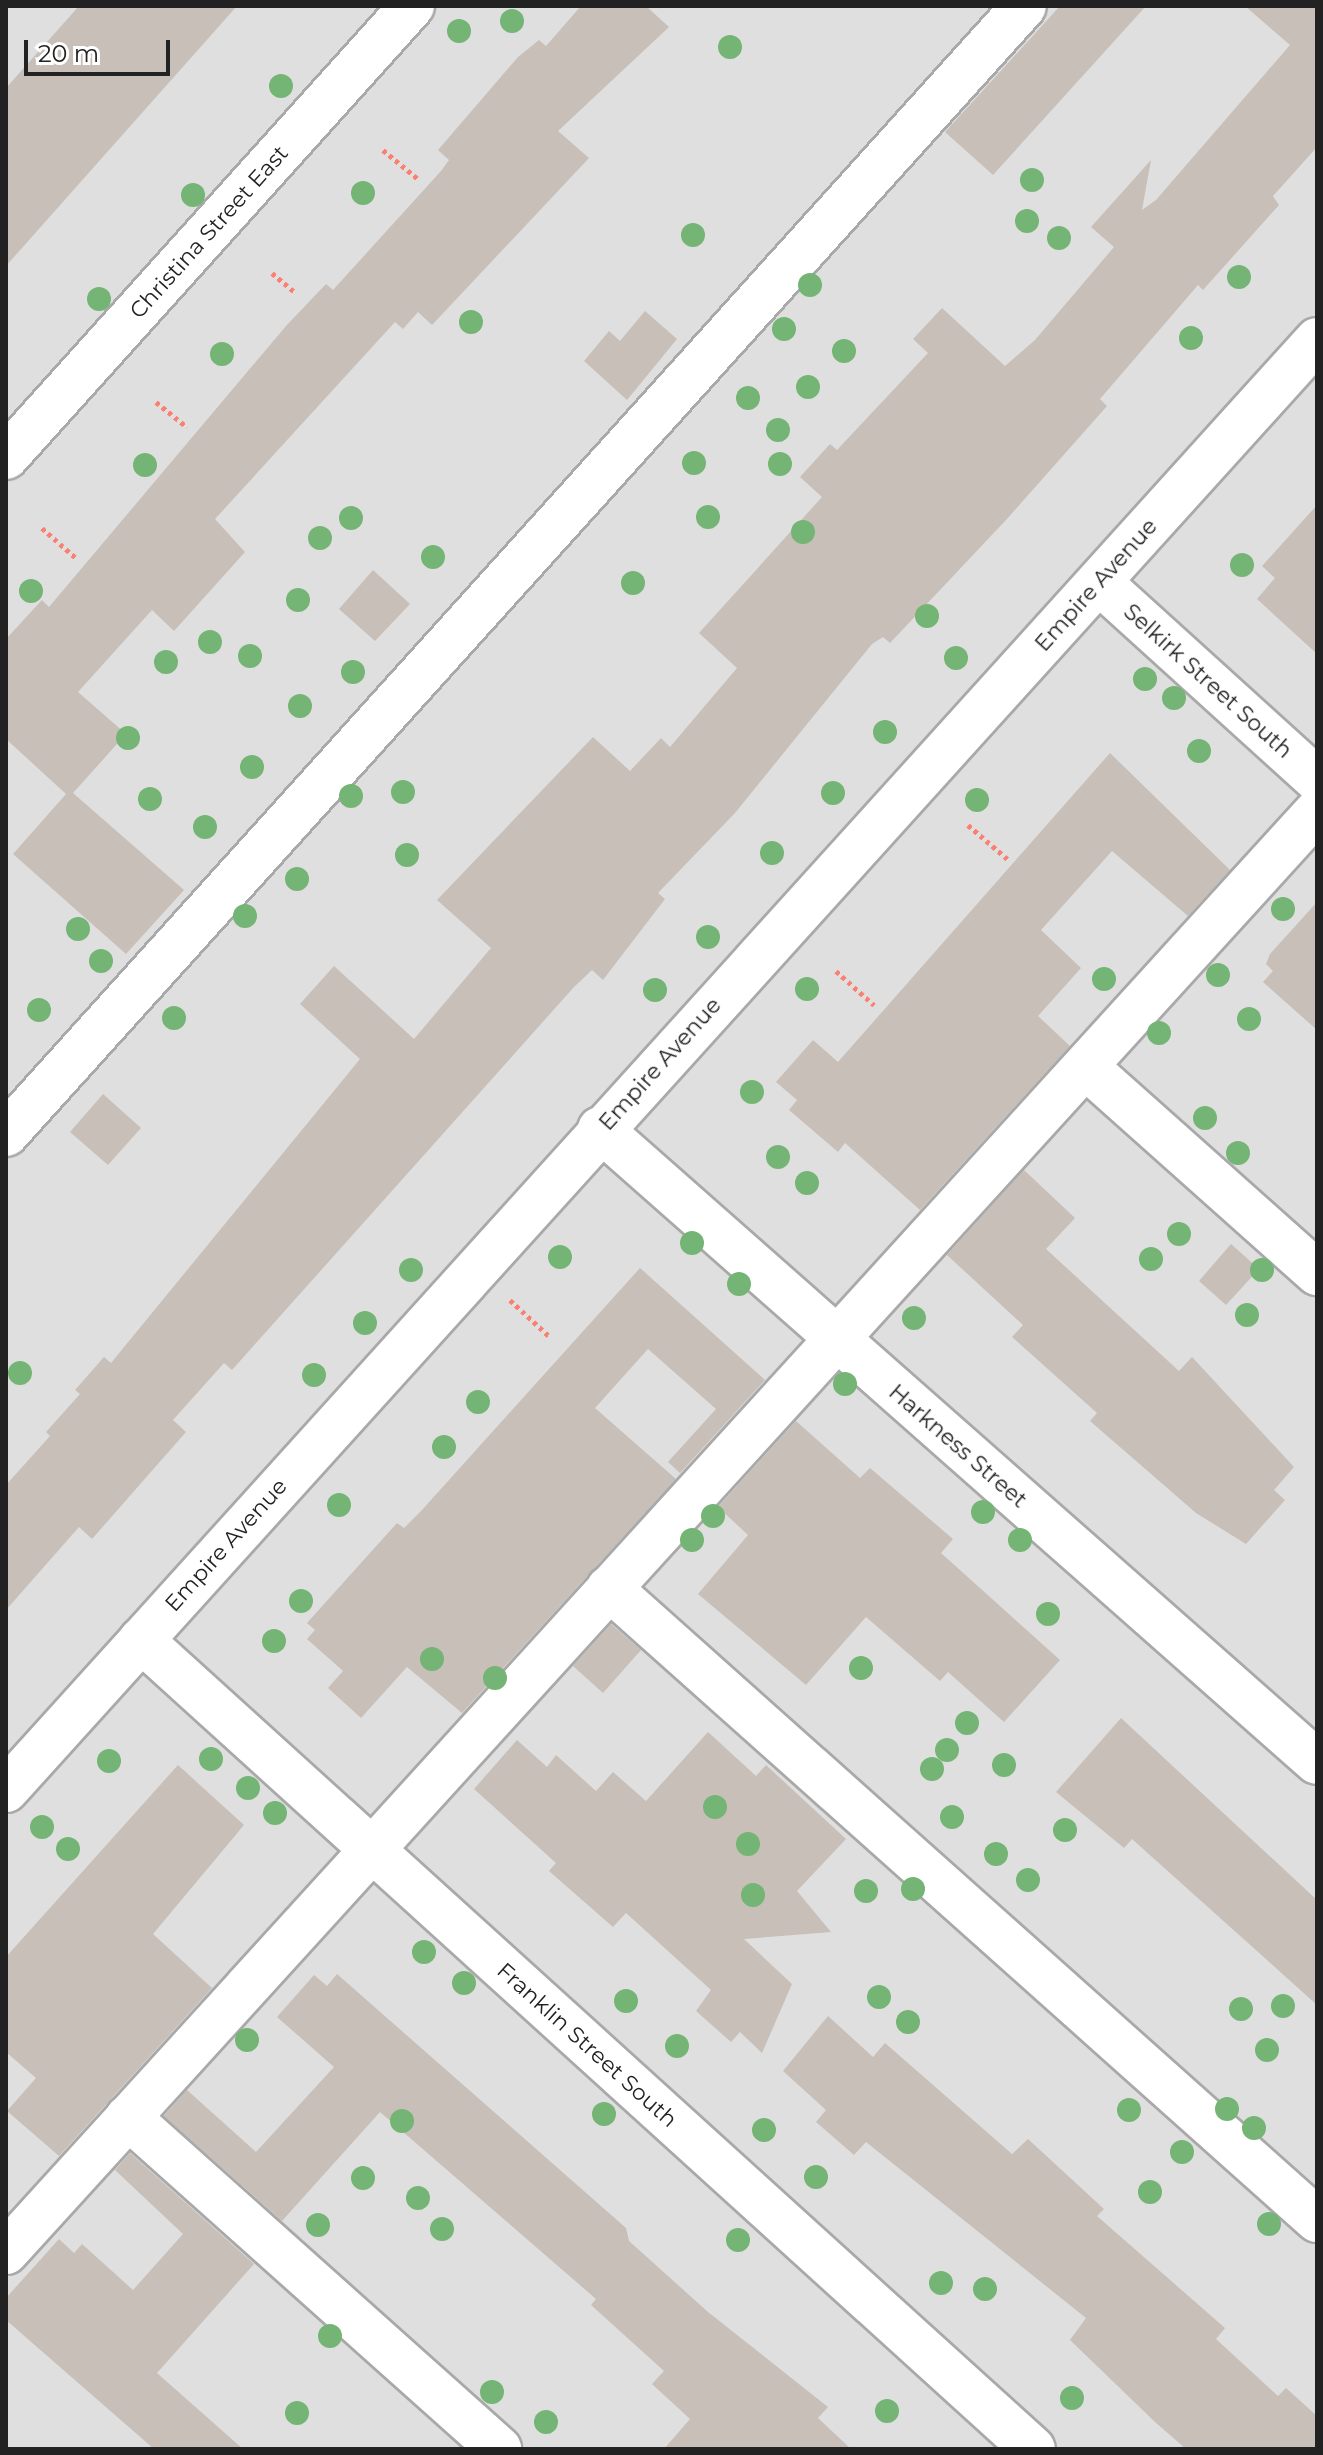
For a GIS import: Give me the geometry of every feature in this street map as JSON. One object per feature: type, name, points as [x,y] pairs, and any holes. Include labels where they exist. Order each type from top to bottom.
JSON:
[{"type":"street","name":"Christina Street East","points":[[6,457],[412,6]]},
{"type":"street","points":[[6,1134],[1024,6]]},
{"type":"street","name":"Empire Avenue","points":[[6,1790],[600,1129],[1317,340]]},
{"type":"street","name":"Selkirk Street South","points":[[1099,582],[1317,780]]},
{"type":"street","points":[[6,2252],[609,1588],[840,1341],[1317,811]]},
{"type":"street","points":[[1086,1067],[1317,1273]]},
{"type":"street","name":"Harkness Street","points":[[600,1129],[1317,1762]]},
{"type":"street","points":[[609,1588],[1317,2220]]},
{"type":"street","name":"Franklin Street South","points":[[141,1640],[1033,2449]]},
{"type":"street","points":[[128,2117],[499,2449]]},
{"type":"path","points":[[383,150],[418,179]]},
{"type":"path","points":[[272,273],[296,293]]},
{"type":"path","points":[[156,402],[187,427]]},
{"type":"path","points":[[42,528],[77,559]]},
{"type":"path","points":[[968,825],[1010,861]]},
{"type":"path","points":[[836,971],[874,1005]]},
{"type":"shaded area","points":[[6,6],[1317,6],[1317,2449],[6,2449]]},
{"type":"building","points":[[79,6],[237,6],[6,266],[6,88]]},
{"type":"building","points":[[581,6],[646,6],[669,27],[558,131],[589,158],[432,325],[418,312],[403,329],[395,322],[215,519],[245,552],[174,631],[152,610],[78,692],[126,734],[73,793],[184,890],[126,954],[13,854],[66,794],[6,739],[6,639],[42,600],[49,607],[286,326],[326,284],[333,290],[441,171],[449,160],[438,150],[518,57],[539,40],[546,46]]},
{"type":"building","points":[[1060,6],[1146,6],[993,175],[945,132]]},
{"type":"building","points":[[1245,6],[1317,6],[1317,147],[1273,196],[1279,205],[1203,290],[1198,285],[1100,399],[1107,406],[1006,520],[890,643],[883,637],[872,644],[735,813],[658,893],[665,899],[603,980],[592,970],[574,987],[232,1370],[224,1363],[173,1420],[186,1432],[92,1539],[79,1527],[6,1610],[6,1485],[50,1436],[46,1432],[80,1394],[75,1390],[104,1357],[111,1363],[360,1059],[300,1004],[334,966],[414,1039],[491,948],[437,900],[593,737],[630,771],[661,738],[670,747],[737,668],[699,633],[822,497],[800,477],[830,444],[837,450],[928,353],[913,339],[942,308],[1005,366],[1035,340],[1114,247],[1091,227],[1151,160],[1142,210],[1156,200],[1290,45]]},
{"type":"building","points":[[645,311],[677,339],[627,400],[584,361],[609,331],[620,341]]},
{"type":"building","points":[[1317,505],[1317,654],[1257,599],[1275,578],[1262,566]]},
{"type":"building","points":[[373,570],[410,604],[375,641],[339,609]]},
{"type":"building","points":[[1110,753],[1230,870],[1188,916],[1112,851],[1041,930],[1081,968],[1038,1016],[1070,1046],[920,1210],[845,1143],[838,1152],[789,1110],[797,1100],[776,1082],[813,1040],[838,1062]]},
{"type":"building","points":[[1317,902],[1317,1030],[1263,982],[1273,971],[1266,964],[1270,954]]},
{"type":"building","points":[[103,1094],[141,1128],[108,1165],[70,1132]]},
{"type":"building","points":[[1024,1170],[1075,1218],[1046,1249],[1179,1371],[1192,1357],[1294,1467],[1274,1490],[1285,1500],[1246,1544],[1196,1513],[1090,1421],[1097,1413],[1012,1337],[1023,1325],[947,1255]]},
{"type":"building","points":[[1231,1244],[1259,1269],[1226,1305],[1199,1281]]},
{"type":"building","points":[[640,1268],[765,1380],[680,1473],[668,1462],[716,1409],[648,1349],[595,1408],[676,1479],[462,1713],[407,1667],[361,1718],[328,1688],[343,1671],[307,1639],[315,1630],[307,1623],[397,1523],[404,1528],[422,1510]]},
{"type":"building","points":[[796,1421],[860,1478],[870,1468],[953,1539],[941,1553],[1060,1660],[1004,1722],[948,1672],[940,1681],[866,1617],[806,1685],[698,1594],[748,1535],[718,1507]]},
{"type":"building","points":[[611,1624],[641,1650],[603,1693],[573,1666]]},
{"type":"building","points":[[1121,1718],[1317,1900],[1317,2005],[1132,1839],[1124,1848],[1056,1792]]},
{"type":"building","points":[[708,1732],[756,1776],[766,1765],[846,1839],[797,1891],[831,1932],[744,1939],[792,1984],[762,2053],[740,2032],[731,2042],[696,2011],[711,1990],[626,1913],[613,1927],[549,1871],[556,1863],[474,1789],[517,1740],[547,1767],[556,1755],[596,1791],[613,1772],[646,1801]]},
{"type":"building","points":[[178,1765],[244,1825],[153,1934],[212,1988],[59,2156],[7,2111],[36,2078],[6,2052],[6,1957]]},
{"type":"building","points":[[337,1974],[626,2228],[629,2241],[708,2312],[828,2407],[818,2418],[851,2449],[664,2449],[690,2419],[652,2384],[664,2371],[591,2305],[596,2299],[380,2112],[282,2221],[164,2116],[187,2090],[256,2152],[334,2067],[277,2017],[314,1975],[327,1986]]},
{"type":"building","points":[[828,2016],[873,2057],[885,2043],[1012,2154],[1028,2139],[1104,2209],[1097,2216],[1225,2328],[1216,2339],[1278,2396],[1286,2388],[1317,2416],[1317,2449],[1186,2449],[1070,2340],[1086,2318],[866,2142],[854,2155],[816,2122],[826,2110],[783,2071]]},
{"type":"building","points":[[130,2153],[254,2264],[157,2373],[243,2449],[154,2449],[6,2320],[6,2298],[59,2239],[74,2253],[82,2244],[133,2290],[183,2234],[115,2170]]}]
